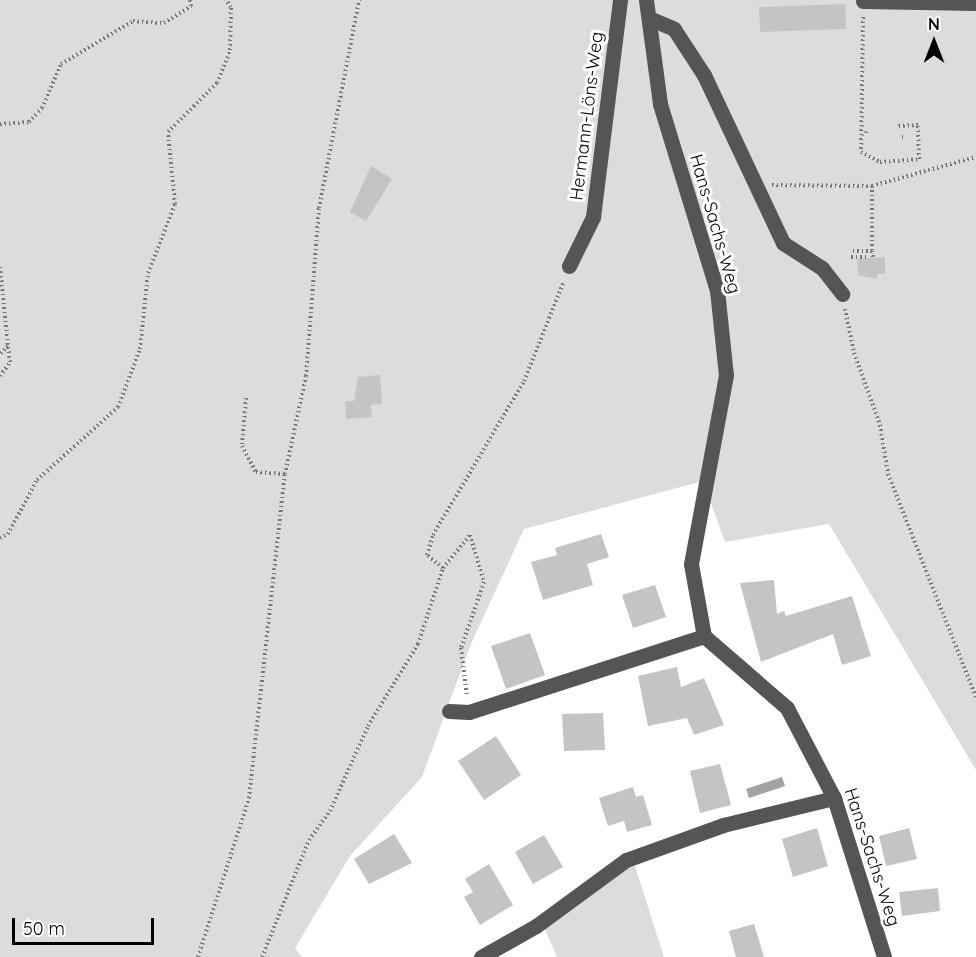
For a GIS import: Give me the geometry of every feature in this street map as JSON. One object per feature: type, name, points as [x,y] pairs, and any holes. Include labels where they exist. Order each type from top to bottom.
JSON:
[{"type":"street","name":"Hermann-Löns-Weg","points":[[569,266],[596,206],[620,0]]},
{"type":"street","name":"Hans-Sachs-Weg","points":[[646,0],[651,19],[660,104],[717,290],[726,375],[691,564],[704,636],[788,708],[834,798],[884,957]]},
{"type":"street","points":[[862,1],[976,3]]},
{"type":"street","points":[[651,19],[675,28],[704,75],[783,243],[822,268],[842,294]]},
{"type":"street","points":[[449,711],[469,712],[704,636]]},
{"type":"street","points":[[481,957],[536,926],[626,860],[723,825],[834,798]]},
{"type":"path","points":[[0,124],[29,122],[42,108],[61,64],[133,21],[164,23],[191,6],[190,0]]},
{"type":"path","points":[[0,538],[8,534],[37,480],[118,407],[140,349],[148,273],[175,204],[168,132],[217,83],[230,50],[231,7],[226,0]]},
{"type":"path","points":[[198,957],[249,798],[285,474],[306,376],[319,208],[359,0]]},
{"type":"path","points":[[863,31],[861,152],[880,162],[919,159],[918,125],[898,126]]},
{"type":"path","points":[[763,184],[872,186],[976,157]]},
{"type":"path","points":[[851,257],[871,257],[872,186]]},
{"type":"path","points":[[851,251],[872,251]]},
{"type":"path","points":[[443,568],[430,560],[433,535],[524,381],[569,266]]},
{"type":"path","points":[[0,267],[10,362],[0,376]]},
{"type":"path","points":[[842,294],[854,353],[880,425],[888,474],[976,697]]},
{"type":"path","points":[[0,354],[8,346]]},
{"type":"path","points":[[246,398],[242,446],[256,472],[285,474]]},
{"type":"path","points":[[262,957],[309,840],[357,760],[385,694],[418,644],[443,568],[470,535],[484,582],[461,648],[469,712]]},
{"type":"shaded area","points":[[0,0],[976,0],[976,770],[829,524],[725,542],[703,481],[524,529],[470,646],[422,777],[350,856],[295,948],[302,957],[0,957]]},
{"type":"shaded area","points":[[782,777],[785,786],[749,798],[746,789]]},
{"type":"shaded area","points":[[634,863],[664,957],[557,957],[543,925]]},
{"type":"building","points":[[845,4],[846,29],[760,32],[759,7]]},
{"type":"building","points":[[371,166],[392,179],[366,221],[350,212]]},
{"type":"building","points":[[885,257],[885,274],[877,274],[877,279],[858,275],[857,259]]},
{"type":"building","points":[[380,375],[382,404],[371,405],[372,417],[346,419],[345,401],[354,401],[358,377]]},
{"type":"building","points":[[601,534],[609,557],[587,564],[593,585],[543,600],[531,562],[557,555],[555,548]]},
{"type":"building","points":[[774,580],[777,614],[784,611],[786,616],[852,596],[871,656],[842,665],[833,634],[761,662],[740,583]]},
{"type":"building","points":[[655,585],[666,617],[633,628],[622,595]]},
{"type":"building","points":[[530,633],[545,675],[506,689],[491,646]]},
{"type":"building","points":[[677,667],[681,687],[704,678],[724,725],[694,735],[687,718],[648,726],[638,676]]},
{"type":"building","points":[[603,713],[605,750],[564,751],[562,714]]},
{"type":"building","points":[[496,736],[521,775],[484,800],[458,761]]},
{"type":"building","points":[[720,764],[731,805],[700,813],[690,771]]},
{"type":"building","points":[[633,787],[636,797],[643,795],[652,825],[627,832],[624,821],[608,826],[599,798]]},
{"type":"building","points":[[817,828],[828,866],[793,877],[782,839]]},
{"type":"building","points":[[909,828],[917,859],[886,866],[879,836]]},
{"type":"building","points":[[394,834],[412,863],[369,884],[354,859]]},
{"type":"building","points":[[544,835],[563,867],[533,884],[515,852]]},
{"type":"building","points":[[489,864],[513,905],[480,925],[464,897],[473,892],[465,879]]},
{"type":"building","points":[[938,888],[940,911],[902,916],[899,892]]},
{"type":"building","points":[[754,924],[764,957],[736,957],[729,931]]}]
